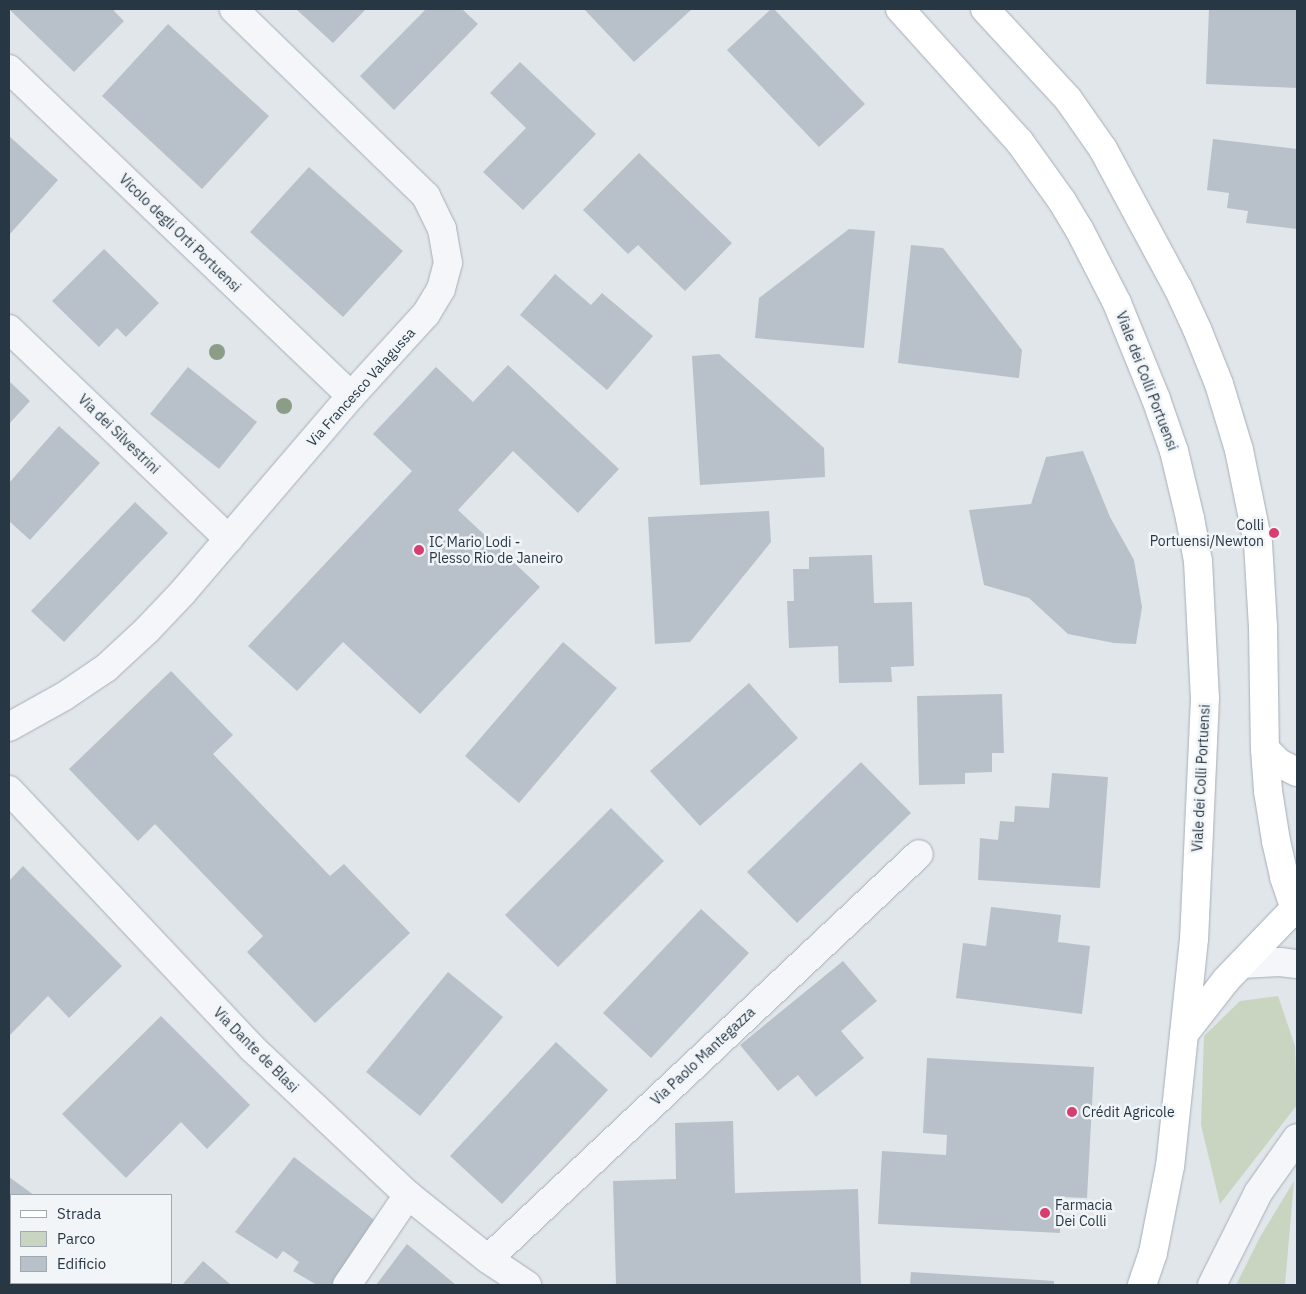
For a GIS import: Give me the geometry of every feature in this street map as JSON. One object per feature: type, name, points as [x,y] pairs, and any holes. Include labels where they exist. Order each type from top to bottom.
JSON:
[{"type":"street","name":"Via Francesco Valagussa","points":[[9,727],[71,692],[122,655],[183,592],[351,396],[426,314],[441,289],[448,263],[442,228],[426,196],[234,9]]},
{"type":"street","name":"Viale dei Colli Portuensi","points":[[900,9],[1000,118],[1062,201],[1103,273],[1156,399],[1180,475],[1198,561],[1205,698],[1194,939],[1169,1174],[1153,1253],[1142,1285]]},
{"type":"street","points":[[985,9],[1068,99],[1103,149],[1178,288],[1219,384],[1239,450],[1258,543],[1263,627],[1264,749],[1276,841],[1296,909],[1226,980],[1184,1034]]},
{"type":"street","name":"Vicolo degli Orti Portuensi","points":[[9,69],[351,396]]},
{"type":"street","name":"Via dei Silvestrini","points":[[9,329],[229,539]]},
{"type":"street","points":[[1264,749],[1279,763],[1297,772]]},
{"type":"street","name":"Via Dante de Blasi","points":[[9,790],[252,1048],[408,1195],[488,1259],[527,1285]]},
{"type":"street","name":"Via Paolo Mantegazza","points":[[488,1259],[919,854]]},
{"type":"street","points":[[1242,964],[1280,962],[1297,964]]},
{"type":"street","points":[[1212,1285],[1258,1194],[1297,1138]]},
{"type":"street","points":[[347,1285],[408,1195]]},
{"type":"green space","points":[[1278,996],[1295,1046],[1297,1105],[1220,1204],[1201,1125],[1204,1036],[1240,1001]]},
{"type":"green space","points":[[1294,1181],[1285,1285],[1236,1285],[1260,1237]]},
{"type":"building","points":[[9,9],[115,9],[114,11],[124,21],[74,72]]},
{"type":"building","points":[[296,9],[366,9],[333,43]]},
{"type":"building","points":[[426,9],[462,9],[478,24],[394,110],[360,76]]},
{"type":"building","points":[[584,9],[692,9],[634,62]]},
{"type":"building","points":[[771,9],[774,9],[865,104],[819,147],[727,50]]},
{"type":"building","points":[[1209,9],[1297,9],[1297,88],[1206,84]]},
{"type":"building","points":[[168,24],[269,116],[202,189],[102,96]]},
{"type":"building","points":[[520,62],[596,134],[523,210],[483,172],[526,128],[490,93]]},
{"type":"building","points":[[9,136],[58,180],[9,235]]},
{"type":"building","points":[[1213,139],[1297,149],[1297,229],[1246,223],[1248,211],[1227,208],[1229,193],[1207,190]]},
{"type":"building","points":[[639,153],[732,243],[685,291],[638,245],[628,254],[583,210]]},
{"type":"building","points":[[309,167],[403,251],[343,317],[250,232]]},
{"type":"building","points":[[849,229],[875,231],[864,348],[755,338],[759,298]]},
{"type":"building","points":[[911,245],[943,248],[1022,350],[1019,378],[898,363]]},
{"type":"building","points":[[104,249],[159,303],[126,337],[117,328],[99,347],[52,301]]},
{"type":"building","points":[[555,274],[591,305],[602,293],[653,336],[607,390],[520,315]]},
{"type":"building","points":[[719,354],[824,448],[825,477],[700,485],[692,356]]},
{"type":"building","name":"IC Mario Lodi - Plesso Rio de Janeiro","points":[[508,365],[619,469],[578,513],[513,451],[458,510],[540,587],[420,714],[343,642],[297,691],[248,646],[412,471],[373,434],[436,367],[473,402]]},
{"type":"building","points":[[188,367],[257,422],[219,469],[150,414]]},
{"type":"building","points":[[9,381],[30,401],[9,424]]},
{"type":"building","points":[[59,426],[100,463],[30,540],[9,521],[9,483]]},
{"type":"building","points":[[1083,451],[1110,517],[1134,560],[1142,607],[1136,644],[1114,643],[1068,634],[1029,598],[984,585],[969,510],[1031,504],[1046,457]]},
{"type":"building","points":[[135,502],[168,533],[64,642],[31,611]]},
{"type":"building","points":[[769,511],[771,542],[690,642],[655,644],[648,517]]},
{"type":"building","points":[[872,555],[874,603],[912,602],[914,666],[891,667],[892,682],[839,683],[838,646],[789,648],[787,601],[794,601],[793,569],[809,569],[809,557]]},
{"type":"building","points":[[563,642],[617,688],[519,803],[465,756]]},
{"type":"building","points":[[171,671],[233,735],[213,754],[330,876],[344,864],[410,933],[315,1023],[247,952],[263,936],[155,824],[138,841],[69,769]]},
{"type":"building","points":[[749,683],[798,738],[700,826],[650,771]]},
{"type":"building","points":[[1002,694],[1004,753],[992,753],[992,772],[965,773],[965,784],[919,785],[917,696]]},
{"type":"building","points":[[861,762],[911,813],[797,923],[747,872]]},
{"type":"building","points":[[1052,773],[1108,777],[1100,888],[978,880],[980,838],[998,840],[1000,821],[1014,822],[1015,806],[1049,808]]},
{"type":"building","points":[[611,808],[664,861],[558,967],[505,915]]},
{"type":"building","points":[[23,866],[122,966],[69,1018],[48,996],[9,1036],[9,881]]},
{"type":"building","points":[[991,907],[1061,915],[1058,942],[1090,946],[1082,1014],[956,998],[963,943],[986,946]]},
{"type":"building","points":[[701,909],[749,953],[651,1058],[603,1013]]},
{"type":"building","points":[[843,961],[877,1001],[841,1031],[864,1058],[816,1097],[798,1075],[778,1091],[740,1045]]},
{"type":"building","points":[[448,972],[503,1017],[420,1116],[366,1072]]},
{"type":"building","points":[[161,1016],[250,1105],[207,1149],[181,1122],[126,1178],[62,1114]]},
{"type":"building","points":[[556,1042],[608,1090],[502,1204],[450,1156]]},
{"type":"building","points":[[927,1058],[1094,1067],[1087,1198],[1061,1197],[1060,1233],[878,1224],[882,1151],[946,1155],[947,1135],[923,1133]]},
{"type":"building","points":[[733,1121],[735,1193],[858,1189],[861,1285],[616,1285],[613,1181],[676,1179],[675,1123]]},
{"type":"building","points":[[294,1157],[382,1226],[335,1285],[317,1285],[293,1271],[299,1262],[283,1251],[277,1259],[235,1232]]},
{"type":"building","points":[[9,1177],[33,1194],[10,1194],[10,1284],[45,1284],[9,1285]]},
{"type":"building","points":[[407,1244],[456,1285],[376,1285]]},
{"type":"building","points":[[203,1261],[230,1284],[182,1285]]},
{"type":"building","points":[[911,1272],[1054,1281],[1054,1285],[910,1285]]},
{"type":"place","name":"Colli Portuensi/Newton","points":[[1274,533]]},
{"type":"place","name":"IC Mario Lodi - Plesso Rio de Janeiro","points":[[419,550]]},
{"type":"place","name":"Crédit Agricole","points":[[1072,1112]]},
{"type":"place","name":"Farmacia Dei Colli","points":[[1045,1213]]}]
